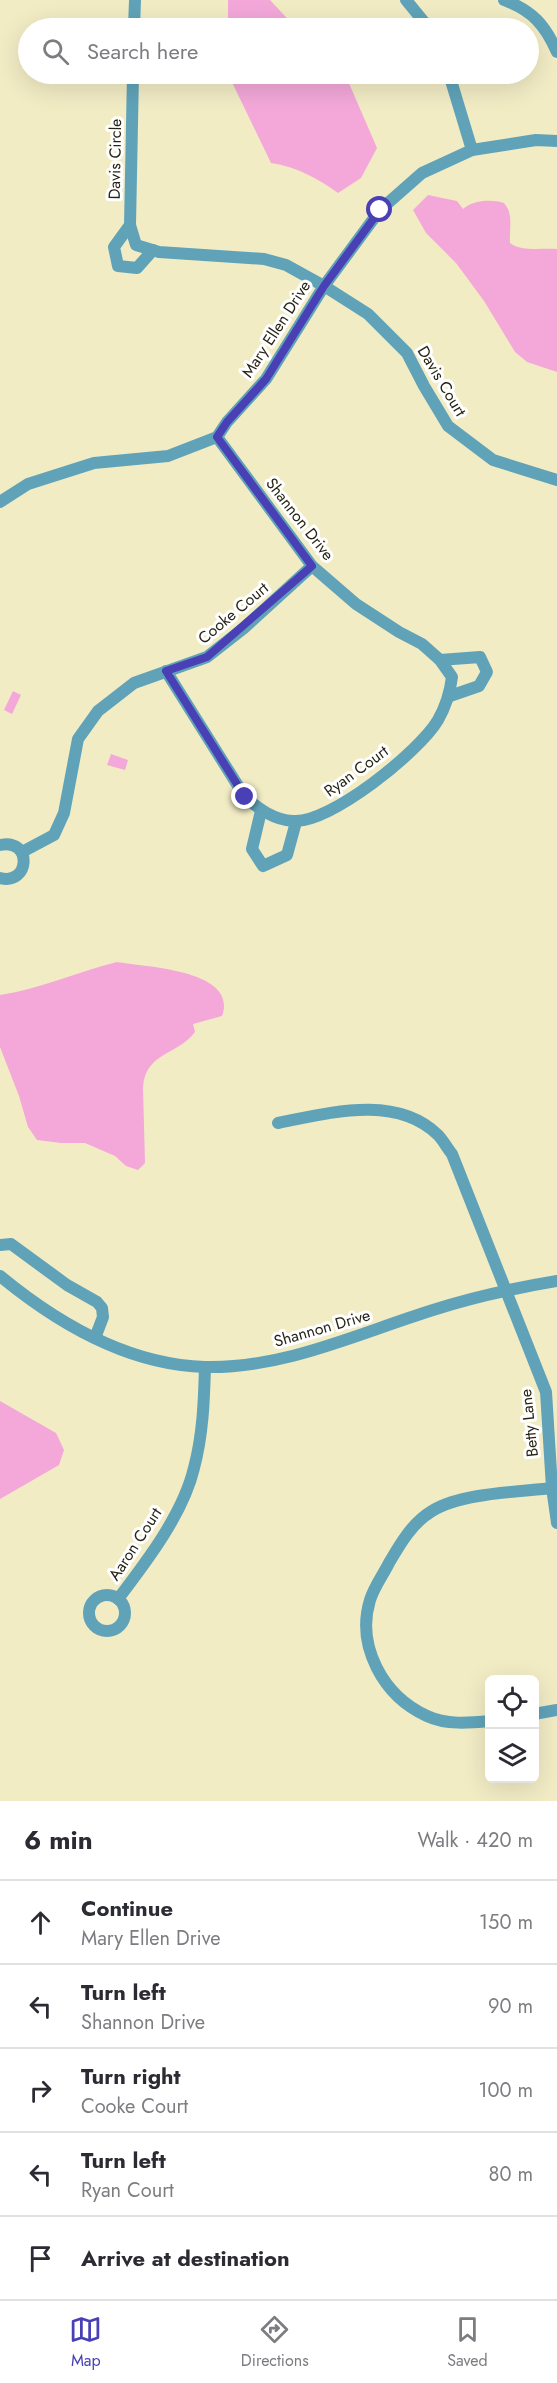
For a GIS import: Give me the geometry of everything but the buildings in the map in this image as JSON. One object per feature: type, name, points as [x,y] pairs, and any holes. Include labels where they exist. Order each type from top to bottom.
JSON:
[{"type":"street","points":[[134,18],[135,0]]},
{"type":"street","points":[[409,0],[422,18]]},
{"type":"street","points":[[504,0],[518,5],[534,18]]},
{"type":"street","points":[[539,22],[546,28],[557,52]]},
{"type":"street","name":"Davis Circle","points":[[133,84],[130,225],[136,245]]},
{"type":"street","points":[[452,84],[472,150]]},
{"type":"street","name":"Mary Ellen Drive","points":[[217,437],[227,422],[266,379],[324,286],[380,210],[422,173],[472,150],[536,140],[557,141]]},
{"type":"street","points":[[130,225],[114,247],[118,266],[137,268],[153,250]]},
{"type":"street","name":"Davis Court","points":[[136,245],[153,250],[264,259],[286,265],[324,286],[368,314],[407,353],[423,386],[448,426],[493,460],[557,480]]},
{"type":"street","points":[[2,498],[28,484],[94,463],[168,456],[217,437]]},
{"type":"street","name":"Shannon Drive","points":[[217,437],[312,566],[356,604],[422,644],[440,660],[453,677]]},
{"type":"street","name":"Cooke Court","points":[[21,852],[54,836],[64,813],[78,739],[98,711],[134,683],[207,657],[312,566]]},
{"type":"street","points":[[440,660],[480,657],[487,672],[478,686],[450,696]]},
{"type":"street","points":[[166,671],[245,797],[261,811],[279,819],[296,822],[287,855],[263,866],[252,849],[261,811]]},
{"type":"street","name":"Ryan Court","points":[[296,822],[326,812],[352,798],[421,743],[437,722],[450,696],[453,677]]},
{"type":"street","points":[[0,845],[12,844],[21,852],[24,863],[20,873],[10,879],[0,878]]},
{"type":"street","name":"Betty Lane","points":[[278,1123],[343,1111],[374,1110],[400,1114],[417,1120],[439,1135],[452,1154],[546,1392],[552,1488],[557,1523]]},
{"type":"street","points":[[0,1245],[11,1244],[67,1285],[97,1302],[102,1308],[103,1317],[95,1338]]},
{"type":"street","name":"Shannon Drive","points":[[0,1276],[39,1306],[95,1338],[149,1358],[205,1367],[277,1359],[358,1337],[434,1309],[507,1290],[557,1281]]},
{"type":"street","name":"Aaron Court","points":[[118,1599],[171,1523],[194,1469],[204,1412],[205,1367]]},
{"type":"street","points":[[485,1721],[456,1723],[428,1717],[405,1704],[389,1688],[373,1660],[367,1641],[370,1599],[399,1546],[412,1527],[430,1511],[462,1499],[552,1488]]},
{"type":"street","points":[[539,1713],[557,1710]]},
{"type":"shaded area","points":[[228,0],[270,0],[287,18],[228,18]]},
{"type":"shaded area","points":[[233,84],[349,84],[377,148],[361,178],[338,193],[306,174],[271,163]]},
{"type":"shaded area","points":[[428,195],[457,201],[463,209],[483,201],[504,203],[510,217],[510,243],[526,249],[557,249],[557,372],[527,362],[515,352],[484,301],[456,263],[426,233],[413,210]]},
{"type":"shaded area","points":[[13,691],[21,695],[12,714],[4,710]]},
{"type":"shaded area","points":[[111,754],[128,760],[125,770],[107,765]]},
{"type":"shaded area","points":[[117,962],[167,969],[204,980],[217,989],[224,1001],[222,1016],[193,1024],[195,1032],[188,1040],[149,1067],[143,1088],[145,1163],[138,1170],[126,1166],[115,1156],[85,1143],[37,1140],[28,1127],[0,1047],[0,995],[30,989]]},
{"type":"shaded area","points":[[0,1401],[56,1433],[64,1450],[59,1465],[0,1499]]},
{"type":"route","points":[[245,797],[166,671],[207,657],[312,566],[217,437],[227,422],[266,379],[324,286],[380,210]]}]
